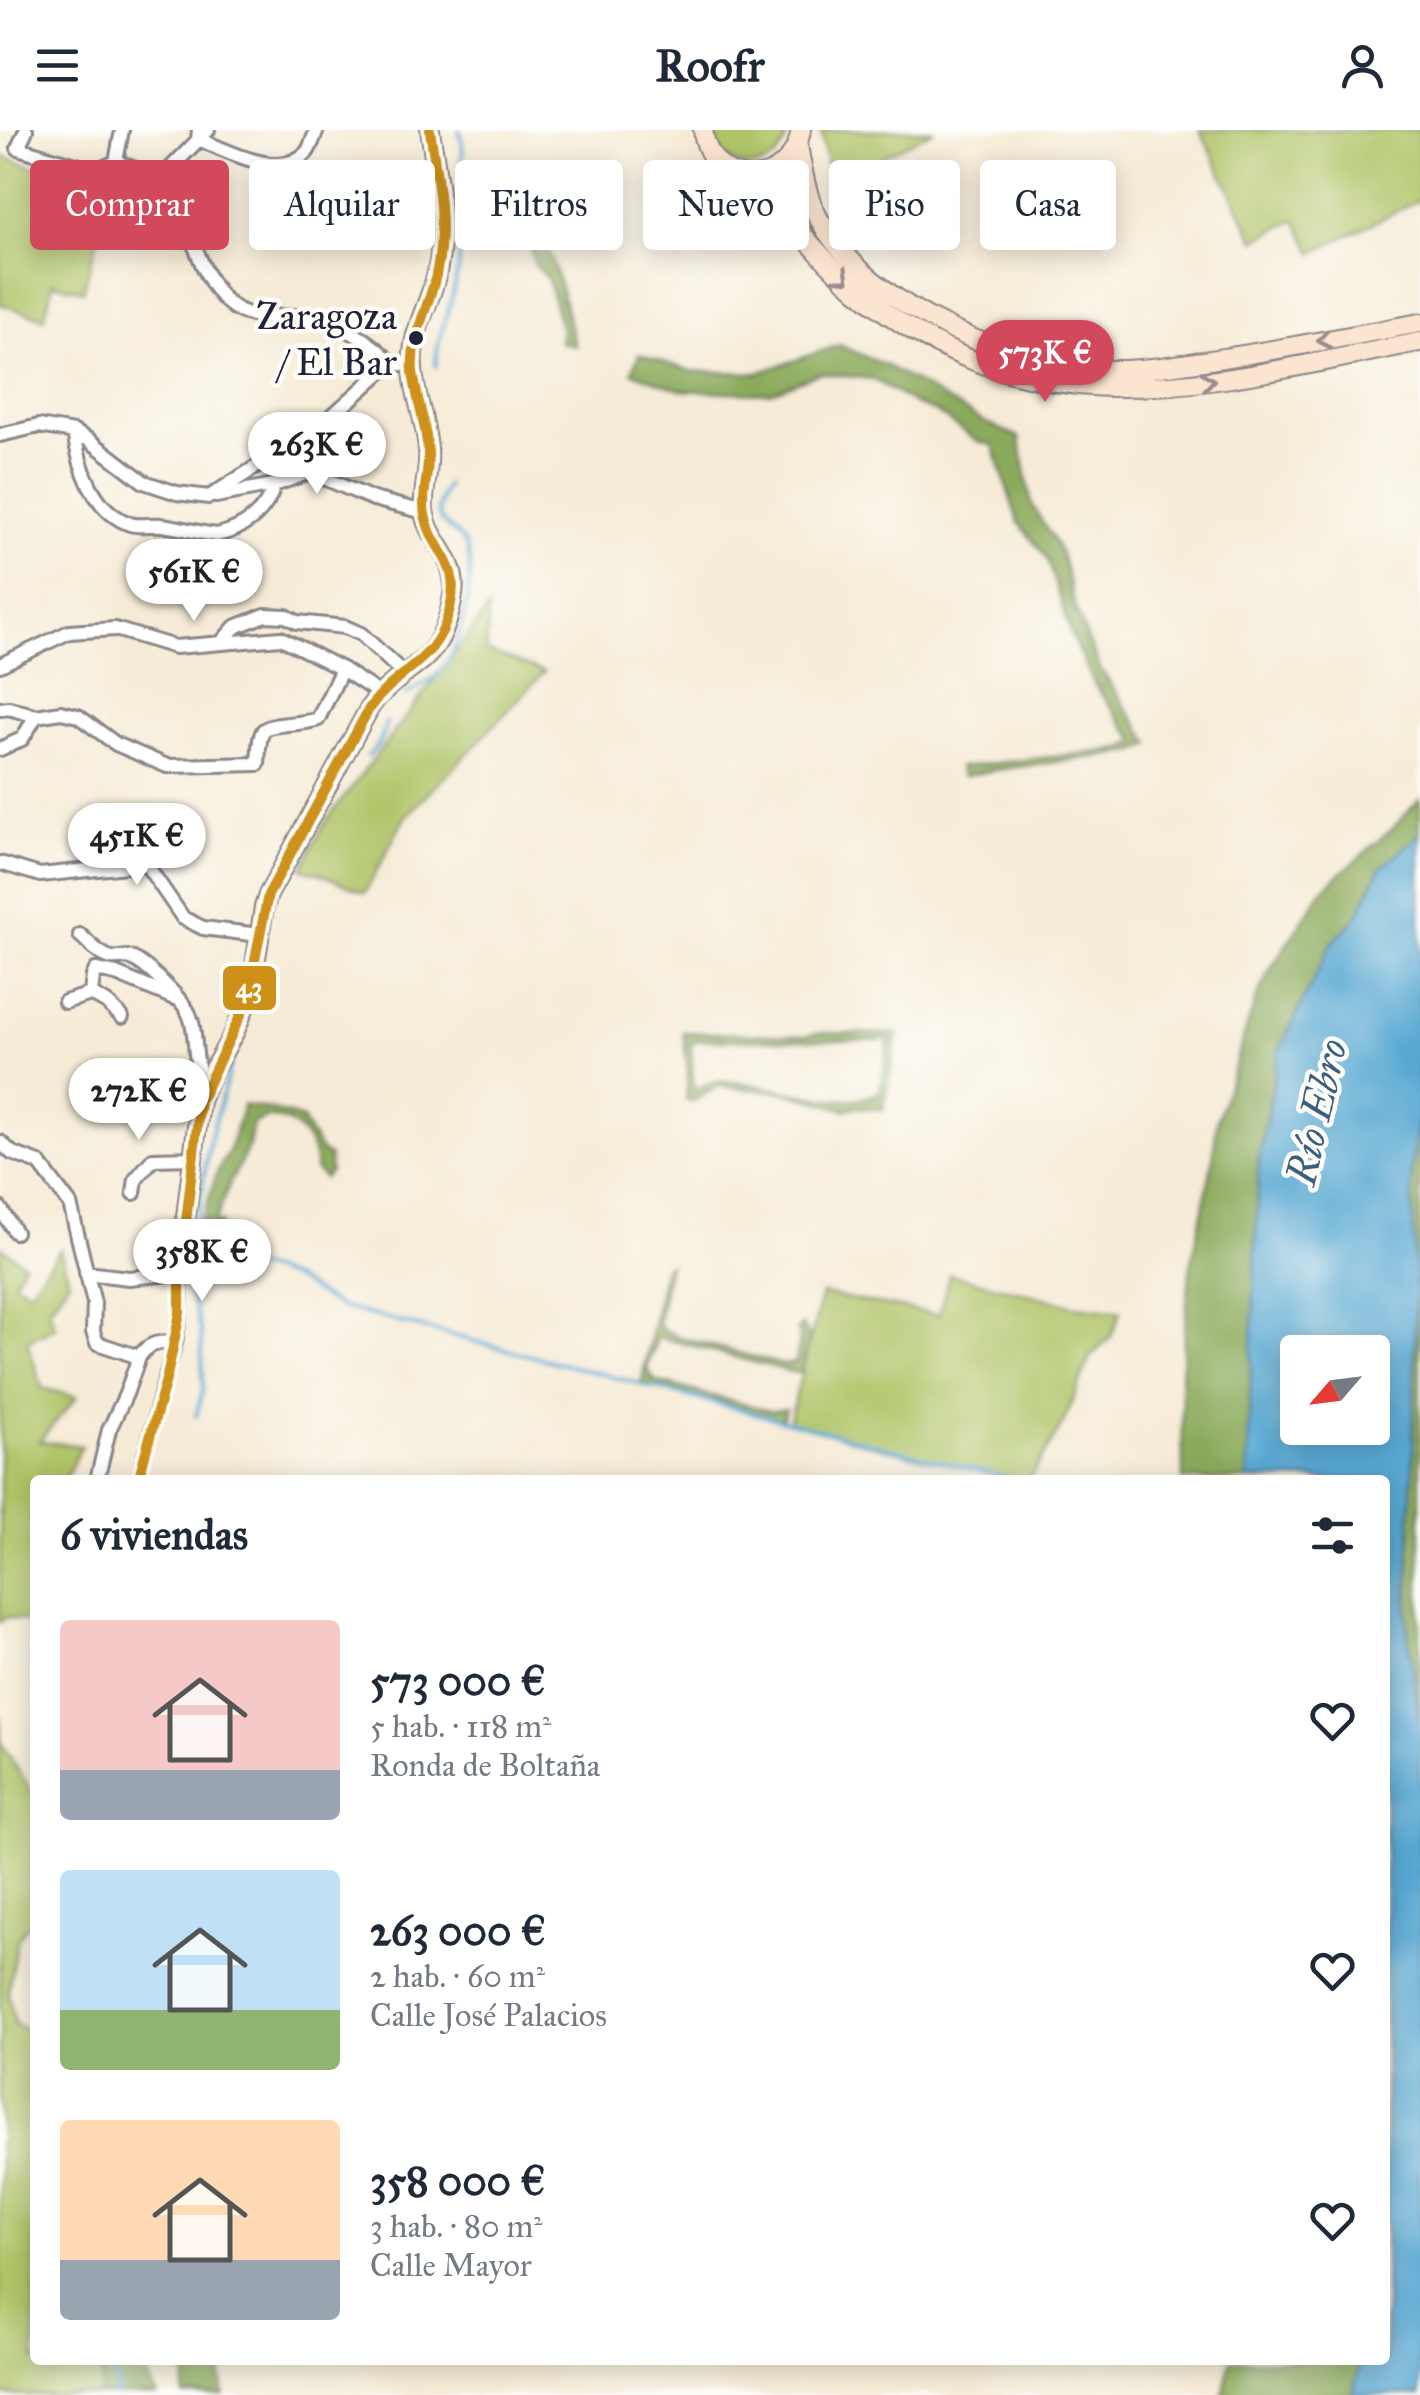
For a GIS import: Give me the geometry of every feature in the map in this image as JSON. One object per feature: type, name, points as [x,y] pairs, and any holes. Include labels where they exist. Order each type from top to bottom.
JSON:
[{"type":"main road","points":[[181,1266],[198,1112],[205,1086],[246,1004],[268,895],[370,707],[439,640],[454,595],[452,568],[424,512],[428,451],[412,364],[414,342],[432,293],[440,245],[442,209],[430,130]]},
{"type":"main road","points":[[703,130],[708,151],[716,160]]},
{"type":"main road","points":[[799,138],[805,185],[813,207],[850,258],[917,312],[1013,355],[1080,368],[1119,370],[1229,358],[1420,323]]},
{"type":"main road","points":[[809,239],[834,268],[885,312],[942,346],[1043,381],[1116,388],[1156,387],[1236,377],[1420,342]]},
{"type":"street","points":[[26,130],[18,148],[59,160]]},
{"type":"street","points":[[116,160],[122,130]]},
{"type":"street","points":[[177,160],[202,133],[262,164],[279,164],[307,152],[317,130]]},
{"type":"street","points":[[197,250],[213,285],[232,306],[254,316],[310,317],[345,329],[379,350],[390,363]]},
{"type":"street","points":[[208,497],[322,424],[390,363],[412,364]]},
{"type":"street","points":[[0,435],[39,426],[74,432],[144,482],[176,493],[208,497],[274,485],[310,472],[374,499],[424,512]]},
{"type":"street","points":[[74,432],[78,457],[90,485],[108,510],[131,524],[226,533],[265,508],[274,485]]},
{"type":"street","points":[[221,643],[235,626],[265,615],[286,616],[297,622],[345,627],[361,634],[403,673]]},
{"type":"street","points":[[0,664],[70,632],[115,629],[175,647],[281,638],[380,694]]},
{"type":"street","points":[[0,709],[36,716],[61,712],[78,716],[116,744],[166,766],[258,764],[266,728],[318,719],[342,670]]},
{"type":"street","points":[[0,750],[22,739],[36,716]]},
{"type":"street","points":[[0,863],[40,876],[146,864],[182,918],[203,928],[258,935]]},
{"type":"street","points":[[80,935],[106,956],[135,961],[177,998],[189,1014],[196,1068],[205,1086]]},
{"type":"street","points":[[91,994],[96,970],[177,998]]},
{"type":"street","points":[[65,1002],[91,994],[122,1018]]},
{"type":"street","points":[[0,1142],[12,1154],[39,1163],[70,1204],[94,1303],[93,1332],[97,1343],[139,1357]]},
{"type":"street","points":[[134,1192],[136,1179],[153,1159],[193,1158]]},
{"type":"street","points":[[0,1208],[15,1232]]},
{"type":"street","points":[[86,1273],[129,1278],[181,1266],[175,1343],[139,1475]]},
{"type":"street","points":[[99,1475],[109,1430],[139,1357],[156,1343],[175,1343]]},
{"type":"green space","points":[[714,130],[788,130],[783,146],[771,160],[731,160],[719,146]]},
{"type":"green space","points":[[821,130],[934,130],[876,160],[829,160],[829,178]]},
{"type":"green space","points":[[1200,130],[1420,130],[1420,199],[1313,253],[1296,220],[1255,240]]},
{"type":"green space","points":[[0,156],[30,165],[30,250],[95,250],[83,291],[50,282],[54,284],[44,318],[0,304]]},
{"type":"green space","points":[[531,250],[548,250],[575,346],[560,342],[561,330],[548,279],[535,265]]},
{"type":"green space","points":[[839,345],[887,366],[988,424],[1019,437],[1032,505],[1061,553],[1076,610],[1099,667],[1151,744],[1134,752],[963,776],[959,767],[1122,749],[1136,741],[1096,687],[1073,640],[1047,559],[1018,522],[993,445],[979,442],[936,412],[914,404],[873,379],[820,373],[770,393],[726,392],[680,390],[632,372],[639,354],[691,371],[758,373]]},
{"type":"green space","points":[[489,608],[486,651],[544,672],[405,817],[365,893],[302,869],[323,825]]},
{"type":"green space","points":[[1420,799],[1420,834],[1380,869],[1355,920],[1331,944],[1279,1051],[1259,1158],[1247,1475],[1183,1475],[1181,1373],[1190,1270],[1213,1160],[1217,1120],[1255,1002],[1269,971],[1324,888]]},
{"type":"green space","points":[[683,1032],[898,1034],[897,1040],[697,1040],[691,1045],[694,1089],[713,1082],[735,1082],[846,1099],[865,1098],[880,1091],[888,1043],[896,1043],[883,1110],[845,1110],[789,1093],[718,1086],[694,1101],[686,1100],[688,1072]]},
{"type":"green space","points":[[243,1105],[304,1119],[321,1151],[329,1157],[330,1171],[324,1178],[315,1169],[308,1142],[288,1122],[270,1118],[253,1123],[249,1146],[214,1226],[221,1223],[216,1260],[199,1259],[202,1221]]},
{"type":"green space","points":[[1420,1110],[1420,1725],[1407,1624],[1416,1289],[1411,1172]]},
{"type":"green space","points":[[0,1246],[24,1263],[14,1281],[29,1291],[60,1249],[69,1280],[49,1309],[55,1327],[27,1341],[42,1388],[77,1397],[39,1441],[82,1446],[67,1475],[30,1475],[30,1622],[7,1617],[0,1622]]},
{"type":"green space","points":[[669,1264],[658,1321],[661,1329],[784,1365],[796,1362],[800,1337],[797,1330],[802,1325],[810,1338],[801,1373],[658,1337],[647,1368],[655,1381],[771,1411],[786,1409],[782,1420],[641,1385],[664,1267]]},
{"type":"green space","points":[[949,1274],[1076,1306],[1121,1311],[1111,1337],[1090,1357],[1064,1422],[1032,1475],[993,1475],[789,1422],[822,1294],[939,1315]]},
{"type":"green space","points":[[0,1715],[1,1743],[30,1789],[30,1923],[17,1940],[8,1991],[15,2025],[30,2030],[30,2365],[102,2365],[101,2395],[0,2395]]},
{"type":"green space","points":[[102,2365],[147,2365],[157,2395],[101,2395]]},
{"type":"green space","points":[[187,2365],[220,2365],[224,2395],[183,2395]]},
{"type":"green space","points":[[1230,2365],[1360,2365],[1353,2395],[1223,2395]]},
{"type":"water","name":"Río Ebro","points":[[1420,834],[1420,1110],[1411,1172],[1416,1289],[1407,1624],[1420,1725],[1420,2395],[1353,2395],[1360,2365],[1390,2365],[1390,1475],[1247,1475],[1259,1158],[1279,1051],[1331,944],[1355,920],[1380,869]]},
{"type":"waterway","points":[[436,366],[459,255],[463,157],[459,130]]},
{"type":"waterway","points":[[405,695],[435,676],[447,663],[464,616],[470,565],[463,542],[440,518],[440,500],[447,485]]},
{"type":"waterway","points":[[368,756],[380,741],[386,722]]},
{"type":"waterway","points":[[196,1416],[203,1378],[201,1333],[189,1285],[191,1261],[210,1139],[235,1048]]},
{"type":"waterway","points":[[191,1261],[268,1271],[293,1279],[341,1307],[995,1475]]},
{"type":"waterway","points":[[105,2365],[118,2384],[114,2395]]},
{"type":"transit line","name":"43","points":[[139,1475],[180,1313],[180,1273],[200,1101],[246,1004],[268,895],[370,707],[437,641],[450,608],[452,579],[425,515],[427,444],[413,371],[414,346],[436,275],[441,239],[430,130]]},
{"type":"place","name":"Zaragoza / El Bar","points":[[416,338]]}]
